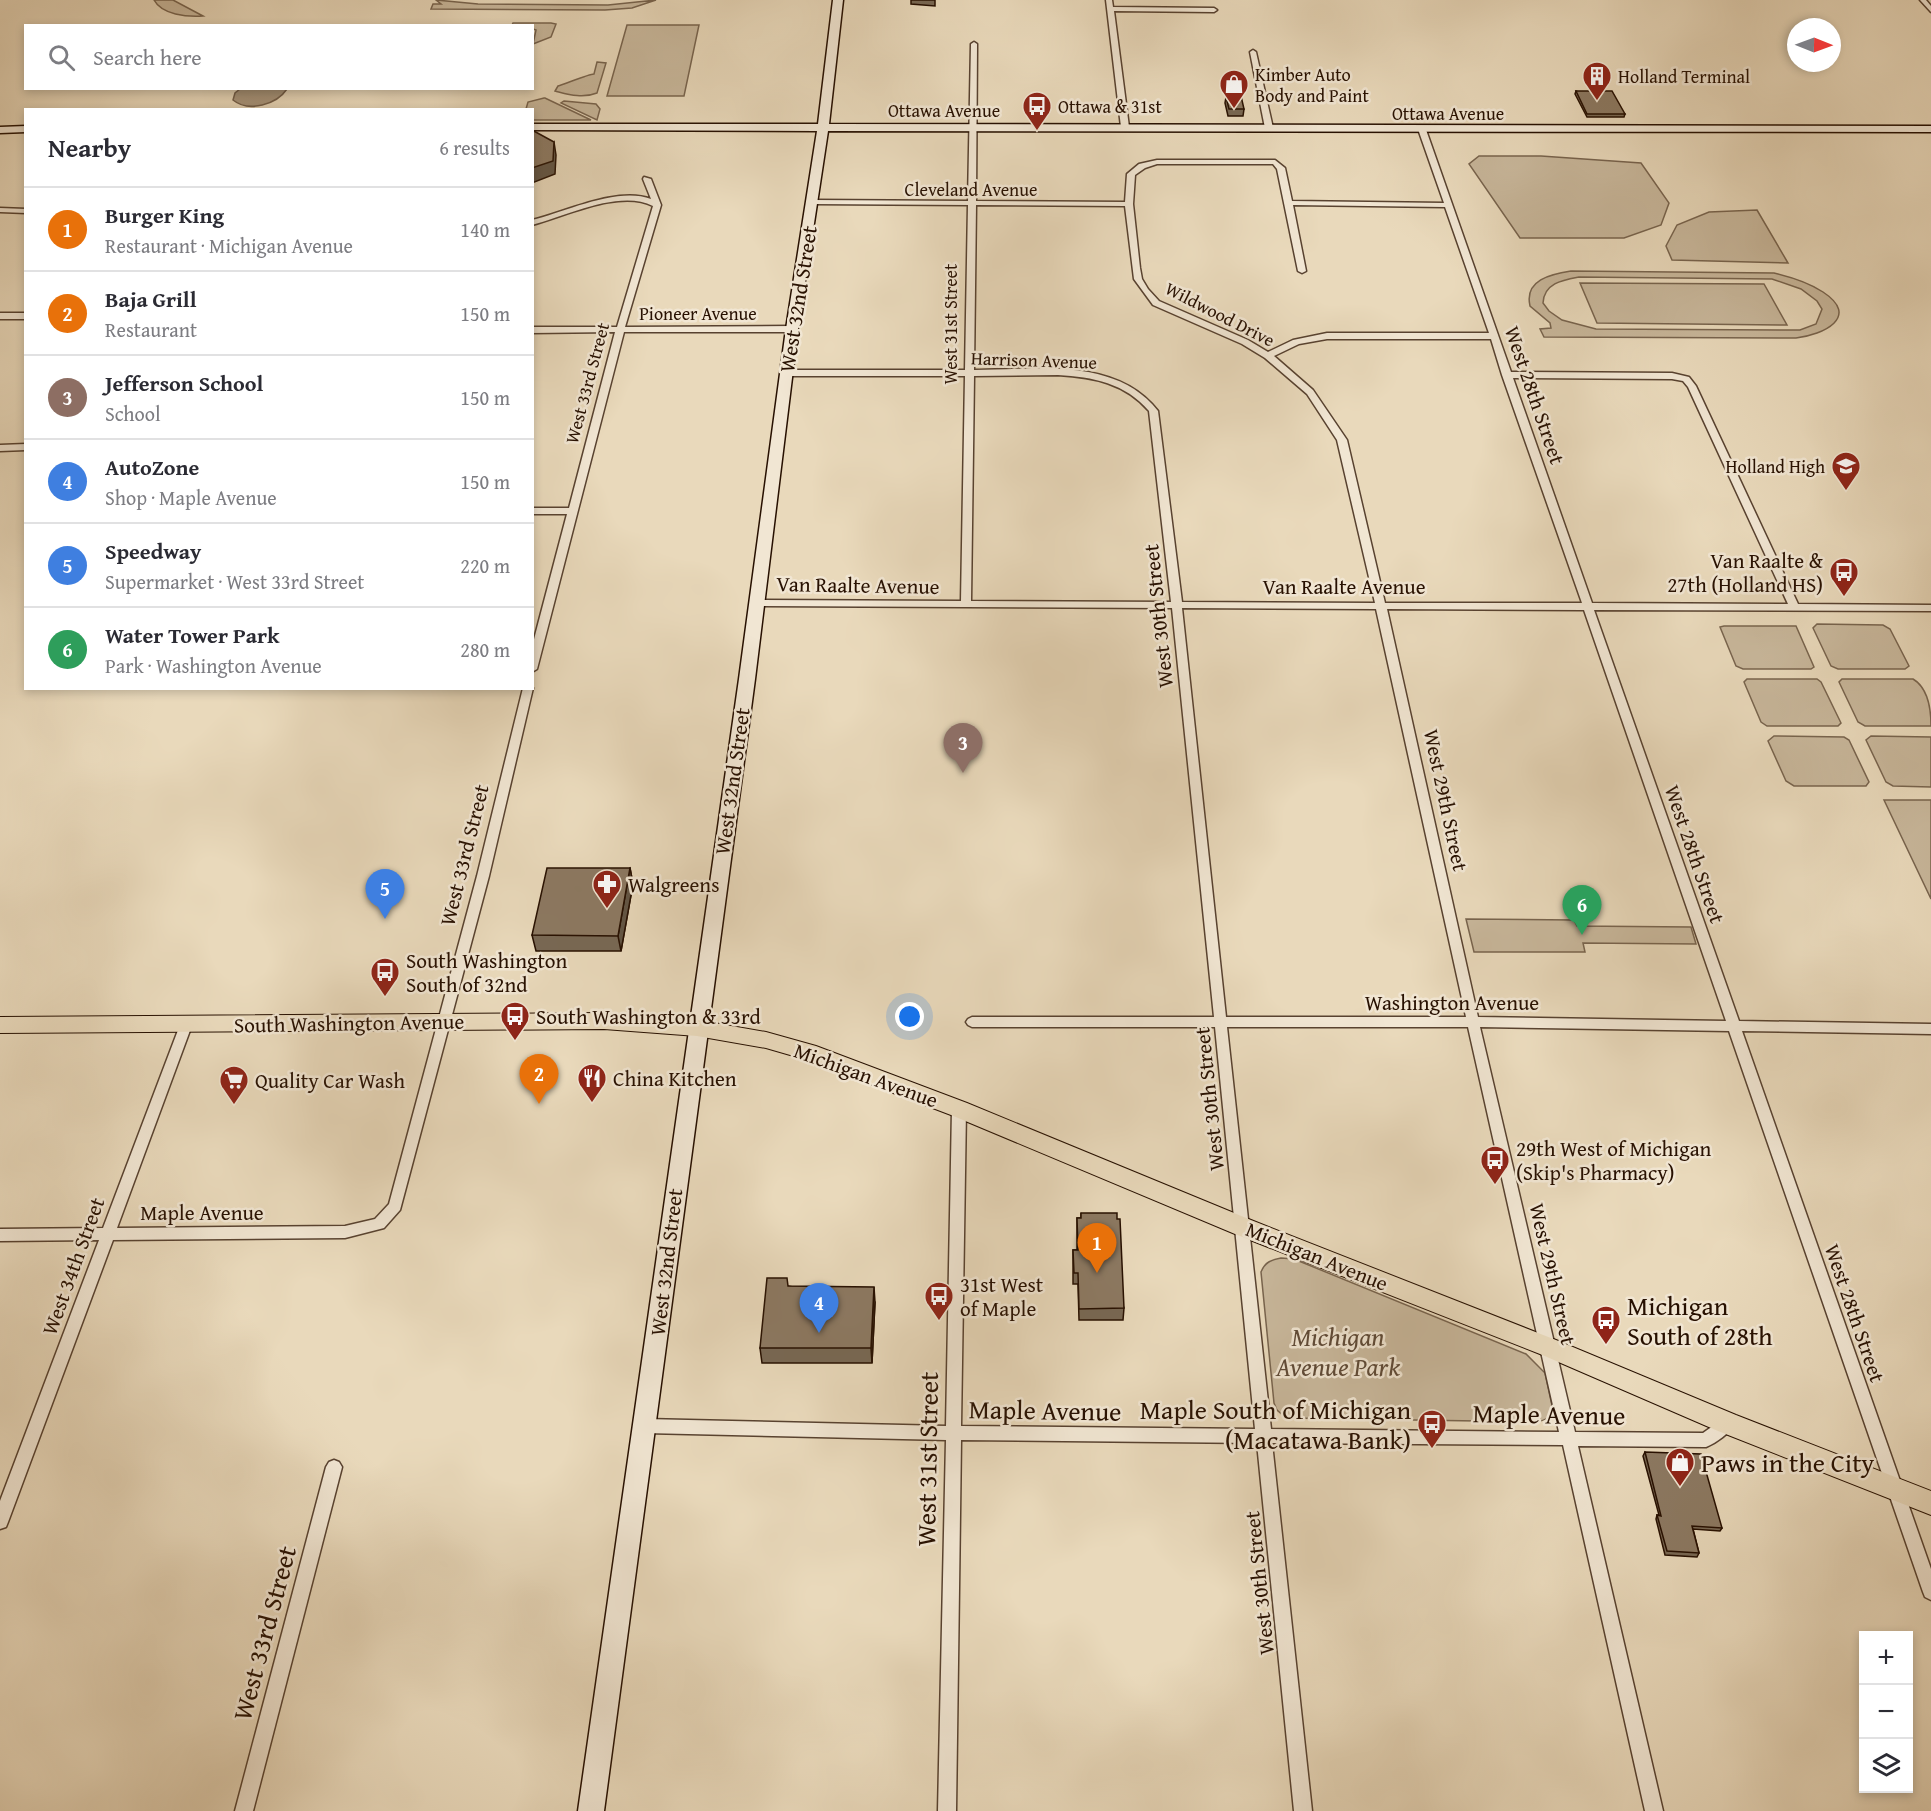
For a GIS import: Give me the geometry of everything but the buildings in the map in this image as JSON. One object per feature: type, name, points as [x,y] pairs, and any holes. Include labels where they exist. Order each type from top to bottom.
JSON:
[{"type":"main road","name":"South Washington Avenue","points":[[0,1025],[604,1021],[697,1028]]},
{"type":"main road","name":"Michigan Avenue","points":[[697,1028],[766,1040],[809,1052],[959,1108],[1243,1227],[1548,1347],[1727,1423],[1931,1503]]},
{"type":"street","name":"West 32nd Street","points":[[591,1811],[757,603],[792,329],[824,126],[838,0]]},
{"type":"street","points":[[1109,0],[1125,127]]},
{"type":"street","points":[[1923,0],[1931,10]]},
{"type":"street","points":[[1110,9],[1214,10]]},
{"type":"street","name":"West 31st Street","points":[[966,605],[974,44]]},
{"type":"street","points":[[1253,52],[1269,128]]},
{"type":"street","name":"Ottawa Avenue","points":[[534,127],[1931,129]]},
{"type":"street","points":[[0,130],[24,129]]},
{"type":"street","name":"West 28th Street","points":[[1422,129],[1446,205],[1931,1592]]},
{"type":"street","name":"Wildwood Drive","points":[[1287,203],[1281,168],[1275,162],[1157,162],[1136,169],[1129,180],[1129,204],[1138,279],[1156,303],[1245,342],[1268,356],[1310,392],[1342,440],[1381,606]]},
{"type":"street","points":[[647,179],[657,205]]},
{"type":"street","points":[[534,222],[625,198],[652,201],[657,205]]},
{"type":"street","name":"Cleveland Avenue","points":[[813,202],[1129,204]]},
{"type":"street","points":[[1302,271],[1287,203],[1446,205]]},
{"type":"street","name":"West 33rd Street","points":[[534,652],[536,635],[573,512],[657,205]]},
{"type":"street","points":[[0,210],[24,211]]},
{"type":"street","points":[[0,316],[24,316]]},
{"type":"street","name":"Pioneer Avenue","points":[[534,330],[792,329]]},
{"type":"street","points":[[1268,356],[1296,342],[1327,336],[1492,336]]},
{"type":"street","name":"Harrison Avenue","points":[[787,373],[1036,372],[1102,378],[1133,393]]},
{"type":"street","points":[[1506,375],[1672,376],[1686,379],[1692,387],[1794,607]]},
{"type":"street","name":"West 30th Street","points":[[1133,393],[1153,411],[1177,606],[1303,1811]]},
{"type":"street","points":[[0,448],[24,447]]},
{"type":"street","points":[[534,511],[573,512]]},
{"type":"street","name":"Van Raalte Avenue","points":[[757,603],[1931,608]]},
{"type":"street","name":"West 29th Street","points":[[1381,606],[1473,1022],[1654,1811]]},
{"type":"street","name":"West 33rd Street","points":[[395,1206],[442,1022],[477,901],[528,690]]},
{"type":"street","name":"Washington Avenue","points":[[972,1022],[1473,1022],[1931,1029]]},
{"type":"street","name":"West 34th Street","points":[[0,1522],[186,1025]]},
{"type":"street","name":"West 31st Street","points":[[947,1811],[959,1108]]},
{"type":"street","name":"Maple Avenue","points":[[0,1235],[345,1232],[379,1224],[395,1206]]},
{"type":"street","name":"Maple Avenue","points":[[645,1426],[952,1432],[1706,1440],[1727,1423]]},
{"type":"street","name":"West 33rd Street","points":[[244,1811],[334,1467]]},
{"type":"green space","points":[[154,0],[173,0],[203,16],[169,12]]},
{"type":"green space","points":[[436,0],[478,4],[608,5],[656,0],[632,8],[605,10],[431,9],[433,4],[441,4]]},
{"type":"green space","points":[[551,23],[556,24],[551,37],[534,44],[536,30],[534,24],[512,24]]},
{"type":"green space","points":[[627,25],[699,25],[684,96],[607,96]]},
{"type":"green space","points":[[597,62],[606,63],[597,93],[580,96],[555,91],[558,86],[594,74]]},
{"type":"green space","points":[[544,98],[591,120],[534,120],[534,108],[526,108],[528,102]]},
{"type":"green space","points":[[564,101],[596,104],[600,109],[597,120],[561,103]]},
{"type":"green space","points":[[1479,156],[1541,156],[1641,163],[1669,203],[1661,225],[1624,238],[1520,238],[1469,164]]},
{"type":"green space","points":[[1757,210],[1788,263],[1672,260],[1666,246],[1677,225],[1709,212]]},
{"type":"green space","points":[[1563,272],[1774,273],[1799,280],[1823,292],[1834,301],[1839,309],[1838,317],[1826,329],[1796,338],[1544,337],[1540,329],[1551,328],[1550,323],[1530,306],[1531,290],[1541,280]],"holes":[[[1579,277],[1772,279],[1801,289],[1817,301],[1822,309],[1816,324],[1800,330],[1596,329],[1562,320],[1549,311],[1543,303],[1547,291],[1555,284]]]},
{"type":"green space","points":[[1580,283],[1764,284],[1787,325],[1597,323]]},
{"type":"green space","points":[[1817,624],[1883,625],[1890,629],[1909,666],[1905,669],[1838,669],[1831,666],[1813,628]]},
{"type":"green space","points":[[1796,626],[1814,667],[1811,669],[1743,669],[1736,666],[1720,627]]},
{"type":"green space","points":[[1747,679],[1817,679],[1821,682],[1841,723],[1838,726],[1767,726],[1761,722],[1744,682]]},
{"type":"green space","points":[[1842,679],[1913,679],[1925,694],[1931,726],[1865,726],[1858,722],[1839,682]]},
{"type":"green space","points":[[1774,736],[1844,737],[1849,740],[1869,782],[1866,786],[1794,786],[1786,781],[1768,741]]},
{"type":"green space","points":[[1871,736],[1931,737],[1931,787],[1893,786],[1886,782],[1866,740]]},
{"type":"green space","points":[[1884,800],[1931,800],[1931,899]]},
{"type":"green space","points":[[1466,919],[1574,920],[1577,926],[1691,927],[1696,944],[1583,943],[1585,952],[1474,952]]},
{"type":"green space","name":"Michigan Avenue Park","points":[[1281,1258],[1294,1259],[1526,1354],[1545,1373],[1552,1413],[1537,1422],[1286,1418],[1277,1410],[1274,1403],[1261,1272],[1269,1262]]},
{"type":"shaded area","points":[[239,90],[286,90],[277,99],[254,106],[240,104],[233,100]]},
{"type":"place","name":"Holland Terminal","points":[[1597,102]]},
{"type":"place","name":"Kimber Auto Body and Paint","points":[[1234,110]]},
{"type":"place","name":"Ottawa & 31st","points":[[1037,132]]},
{"type":"place","name":"Holland High","points":[[1846,492]]},
{"type":"place","name":"Van Raalte & 27th (Holland HS)","points":[[1844,598]]},
{"type":"place","name":"Jefferson School","points":[[963,773]]},
{"type":"place","name":"Walgreens","points":[[607,910]]},
{"type":"place","name":"Speedway","points":[[385,919]]},
{"type":"place","name":"Water Tower Park","points":[[1582,935]]},
{"type":"place","name":"South Washington South of 32nd","points":[[385,998]]},
{"type":"place","name":"South Washington & 33rd","points":[[515,1042]]},
{"type":"place","name":"Baja Grill","points":[[539,1104]]},
{"type":"place","name":"China Kitchen","points":[[592,1104]]},
{"type":"place","name":"Quality Car Wash","points":[[234,1106]]},
{"type":"place","name":"29th West of Michigan (Skip's Pharmacy)","points":[[1495,1186]]},
{"type":"place","name":"Burger King","points":[[1097,1273]]},
{"type":"place","name":"31st West of Maple","points":[[939,1322]]},
{"type":"place","name":"AutoZone","points":[[819,1333]]},
{"type":"place","name":"Michigan South of 28th","points":[[1606,1346]]},
{"type":"place","name":"Maple South of Michigan (Macatawa Bank)","points":[[1432,1450]]},
{"type":"place","name":"Paws in the City","points":[[1680,1488]]}]
